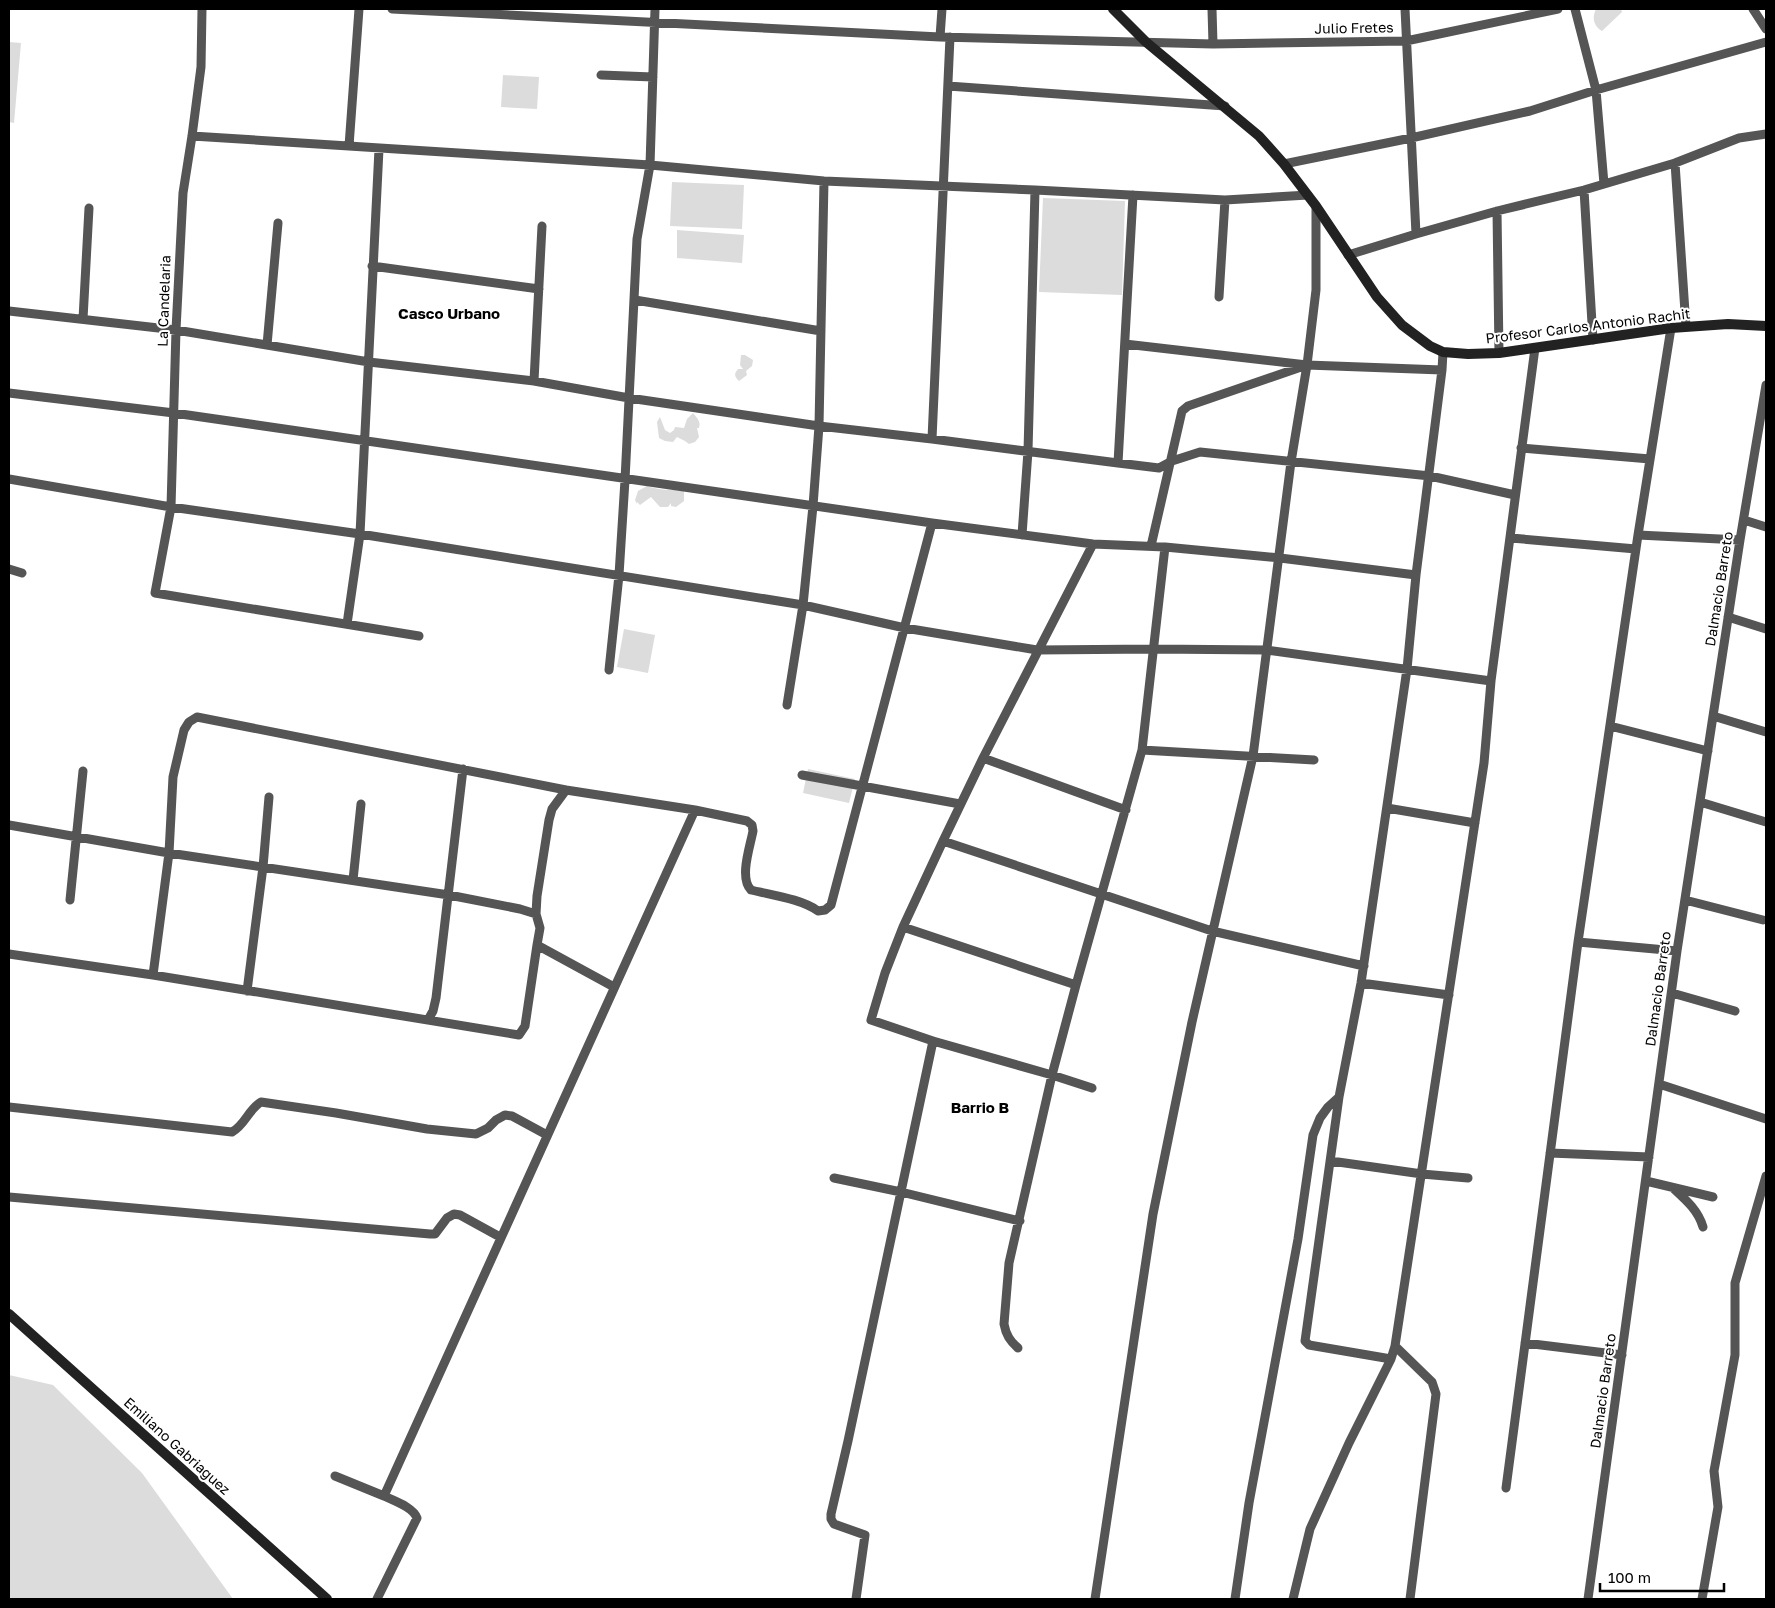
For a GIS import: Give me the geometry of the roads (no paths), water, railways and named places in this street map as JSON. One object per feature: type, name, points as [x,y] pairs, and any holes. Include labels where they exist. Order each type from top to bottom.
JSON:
[{"type":"main road","name":"Profesor Carlos Antonio Rachit","points":[[1113,9],[1146,42],[1259,136],[1308,195],[1377,297],[1402,324],[1430,346],[1443,352],[1468,354],[1499,353],[1671,328],[1728,324],[1766,326]]},
{"type":"main road","name":"Emiliano Gabriaguez","points":[[9,1314],[327,1599]]},
{"type":"street","name":"La Candelaria","points":[[202,9],[201,67],[183,193],[176,330],[171,507],[155,593],[347,624]]},
{"type":"street","points":[[350,146],[359,9]]},
{"type":"street","name":"Julio Fretes","points":[[392,9],[493,11],[655,22],[940,37],[1213,44],[1406,42],[1558,9]]},
{"type":"street","points":[[609,670],[626,480],[638,239],[650,165],[655,9]]},
{"type":"street","points":[[940,37],[942,9]]},
{"type":"street","points":[[1212,9],[1213,44]]},
{"type":"street","points":[[1405,9],[1416,234]]},
{"type":"street","points":[[1575,9],[1596,90],[1604,184]]},
{"type":"street","points":[[1753,9],[1766,29]]},
{"type":"street","points":[[932,439],[950,37]]},
{"type":"street","points":[[1284,164],[1530,111],[1596,90],[1766,42]]},
{"type":"street","points":[[601,75],[653,77]]},
{"type":"street","points":[[948,86],[1225,106]]},
{"type":"street","points":[[1348,255],[1496,211],[1584,190],[1675,163],[1739,138],[1766,134]]},
{"type":"street","points":[[192,136],[650,165],[824,181],[1225,200],[1308,195]]},
{"type":"street","points":[[379,149],[360,534],[347,624],[419,636]]},
{"type":"street","points":[[1675,163],[1686,327]]},
{"type":"street","points":[[787,704],[803,605],[819,426],[824,181]]},
{"type":"street","points":[[1022,535],[1028,451],[1035,190]]},
{"type":"street","points":[[1584,190],[1593,340]]},
{"type":"street","points":[[1118,463],[1133,195]]},
{"type":"street","points":[[1219,297],[1225,200]]},
{"type":"street","points":[[1095,1599],[1153,1214],[1190,1032],[1252,756],[1316,290],[1316,206]]},
{"type":"street","points":[[83,320],[89,208]]},
{"type":"street","points":[[1496,211],[1499,353]]},
{"type":"street","points":[[267,345],[278,223]]},
{"type":"street","points":[[534,381],[542,226]]},
{"type":"street","points":[[372,266],[539,289]]},
{"type":"street","points":[[635,300],[821,331]]},
{"type":"street","points":[[9,311],[176,330],[369,362],[534,381],[629,398],[819,426],[1118,463],[1159,468],[1172,461],[1200,452],[1430,476],[1515,495]]},
{"type":"street","points":[[1506,1488],[1578,942],[1638,535],[1671,328]]},
{"type":"street","points":[[1125,344],[1307,365],[1442,370]]},
{"type":"street","points":[[1293,1599],[1310,1529],[1349,1442],[1391,1360],[1395,1346],[1450,996],[1484,763],[1492,681],[1535,348]]},
{"type":"street","points":[[1391,1360],[1309,1345],[1305,1341],[1339,1097],[1364,966],[1407,669],[1416,575],[1430,476],[1443,352]]},
{"type":"street","points":[[1152,546],[1182,412],[1188,406],[1307,365]]},
{"type":"street","name":"Dalmacio Barreto","points":[[1588,1599],[1677,951],[1740,540],[1762,430],[1766,385]]},
{"type":"street","points":[[9,393],[174,414],[1022,535],[1093,544],[1152,546],[1280,558],[1416,575]]},
{"type":"street","points":[[1521,448],[1650,459]]},
{"type":"street","points":[[9,479],[171,507],[360,534],[803,605],[905,628],[1037,650],[1266,650],[1492,681]]},
{"type":"street","points":[[1744,520],[1766,527]]},
{"type":"street","points":[[153,975],[169,853],[173,777],[184,730],[189,722],[197,717],[566,790],[746,820],[752,825],[753,831],[745,878],[747,886],[751,890],[800,902],[818,911],[829,907],[863,787],[932,523]]},
{"type":"street","points":[[1638,535],[1740,540]]},
{"type":"street","points":[[1511,538],[1636,550]]},
{"type":"street","points":[[1092,1088],[933,1041],[871,1020],[885,973],[903,927],[960,804],[1037,650],[1093,544]]},
{"type":"street","points":[[1018,1348],[1011,1342],[1006,1333],[1004,1314],[1010,1263],[1052,1075],[1142,750],[1165,547]]},
{"type":"street","points":[[9,569],[22,573]]},
{"type":"street","points":[[1728,617],[1766,629]]},
{"type":"street","points":[[1713,716],[1766,732]]},
{"type":"street","points":[[1610,726],[1708,751]]},
{"type":"street","points":[[1142,750],[1314,760]]},
{"type":"street","points":[[982,758],[1126,810]]},
{"type":"street","points":[[428,1020],[433,1011],[436,998],[463,770]]},
{"type":"street","points":[[70,900],[82,771]]},
{"type":"street","points":[[802,775],[960,804]]},
{"type":"street","points":[[9,954],[153,975],[519,1035],[525,1026],[540,928],[536,914],[537,896],[549,820],[552,809],[566,790]]},
{"type":"street","points":[[246,991],[264,867],[269,797]]},
{"type":"street","points":[[1700,802],[1766,822]]},
{"type":"street","points":[[353,880],[361,804]]},
{"type":"street","points":[[1387,808],[1475,823]]},
{"type":"street","points":[[384,1496],[695,810]]},
{"type":"street","points":[[9,826],[169,853],[449,896],[520,909],[536,914]]},
{"type":"street","points":[[943,841],[1212,931],[1364,966]]},
{"type":"street","points":[[1685,900],[1763,920]]},
{"type":"street","points":[[903,927],[1076,985]]},
{"type":"street","points":[[1578,942],[1677,951]]},
{"type":"street","points":[[537,945],[614,987]]},
{"type":"street","points":[[1361,983],[1450,996]]},
{"type":"street","points":[[1672,993],[1735,1010]]},
{"type":"street","points":[[856,1599],[865,1535],[834,1524],[831,1514],[933,1041]]},
{"type":"street","points":[[1659,1084],[1766,1119]]},
{"type":"street","points":[[1235,1599],[1251,1486],[1298,1239],[1314,1134],[1320,1118],[1339,1097]]},
{"type":"street","points":[[9,1107],[232,1132],[238,1129],[252,1108],[261,1102],[427,1129],[476,1134],[488,1128],[505,1115],[547,1135]]},
{"type":"street","points":[[1550,1153],[1649,1157]]},
{"type":"street","points":[[1330,1161],[1422,1174],[1468,1178]]},
{"type":"street","points":[[1702,1599],[1718,1507],[1714,1471],[1735,1355],[1735,1283],[1766,1176]]},
{"type":"street","points":[[834,1178],[1020,1221]]},
{"type":"street","points":[[1646,1181],[1713,1197]]},
{"type":"street","points":[[1673,1188],[1688,1202],[1700,1218],[1703,1226]]},
{"type":"street","points":[[9,1197],[430,1234],[435,1234],[447,1218],[454,1214],[460,1215],[500,1237]]},
{"type":"street","points":[[1525,1343],[1622,1356]]},
{"type":"street","points":[[1395,1346],[1432,1382],[1436,1394],[1410,1599]]},
{"type":"street","points":[[335,1476],[384,1496],[410,1510],[417,1518],[376,1599]]},
{"type":"district","name":"Casco Urbano","points":[[449,314]]},
{"type":"district","name":"Barrio B","points":[[980,1108]]}]
